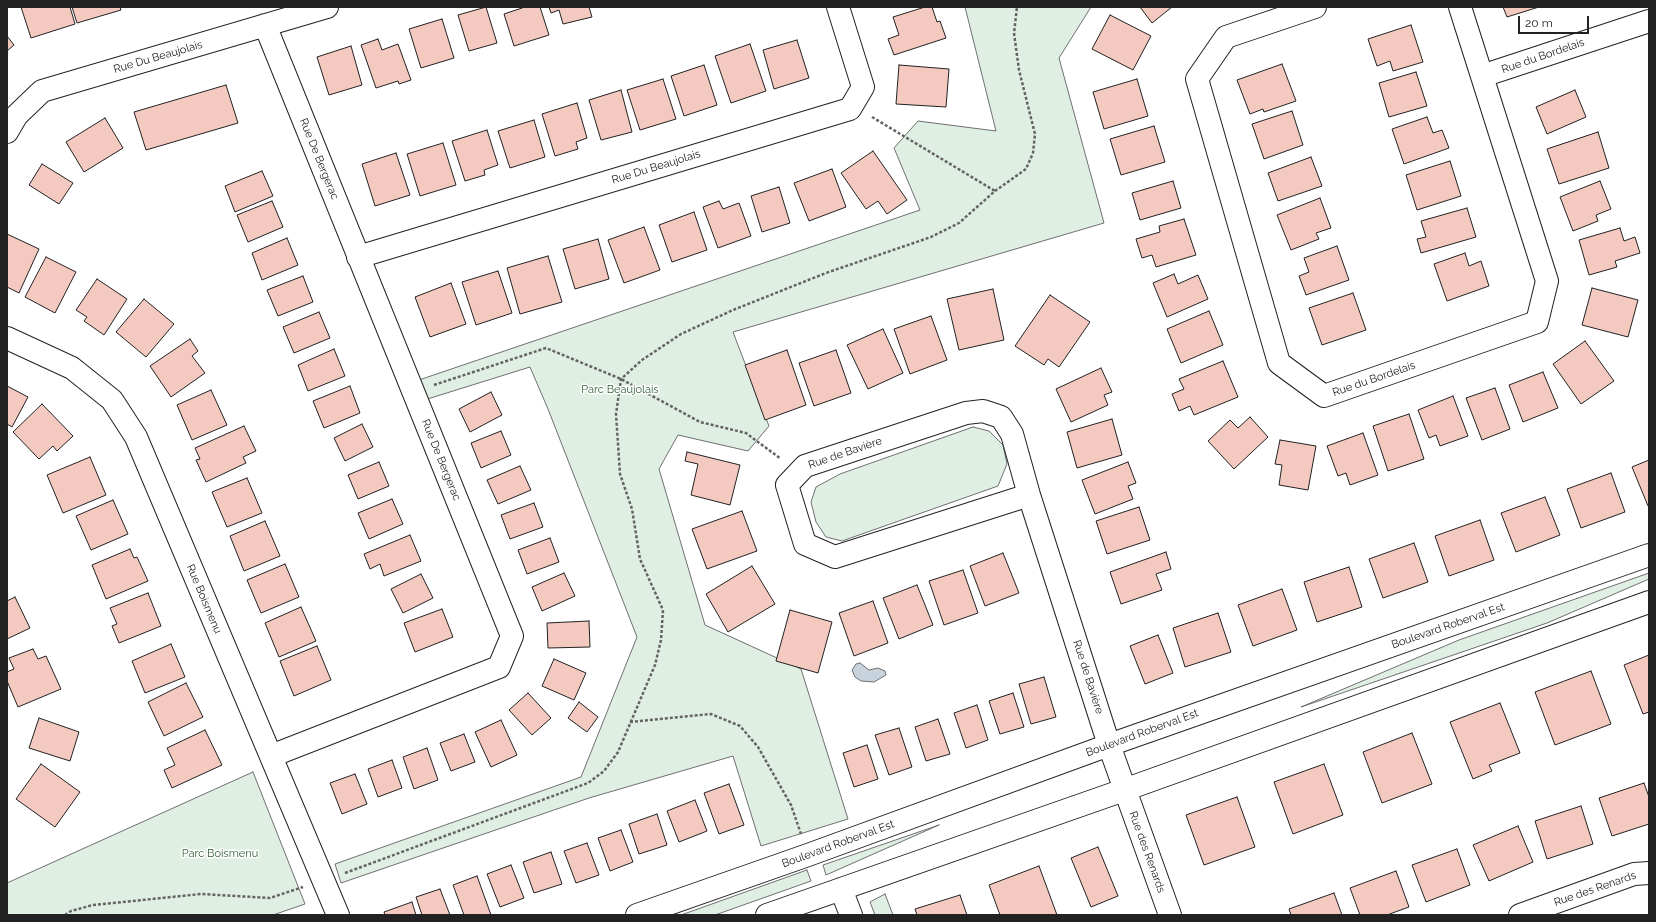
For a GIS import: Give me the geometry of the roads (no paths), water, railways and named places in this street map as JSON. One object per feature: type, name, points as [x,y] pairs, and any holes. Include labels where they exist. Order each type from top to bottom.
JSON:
[{"type":"street","name":"Rue Du Beaujolais","points":[[7,132],[17,115],[42,91],[326,7]]},
{"type":"street","name":"Rue Du Beaujolais","points":[[358,257],[850,109],[863,87],[838,7]]},
{"type":"street","name":"Rue du Bordelais","points":[[1315,7],[1226,37],[1198,80],[1279,363],[1324,396],[1537,322],[1547,281],[1460,7]]},
{"type":"street","name":"Rue du Bordelais","points":[[1482,76],[1649,21]]},
{"type":"street","name":"Rue De Bergerac","points":[[265,25],[512,636],[499,667],[271,756]]},
{"type":"street","name":"Rue Boismenu","points":[[7,338],[72,368],[112,400],[136,437],[338,915]]},
{"type":"street","name":"Rue de Bavière","points":[[1029,495],[835,557],[805,544],[787,485],[805,466],[966,414],[983,411],[1002,417],[1012,434],[1029,495],[1124,790]]},
{"type":"street","name":"Boulevard Roberval Est","points":[[637,915],[808,855],[1109,745],[1649,555]]},
{"type":"street","points":[[767,915],[1124,790],[1649,602]]},
{"type":"street","name":"Rue des Renards","points":[[1124,790],[1170,915]]},
{"type":"street","name":"Rue des Renards","points":[[1520,915],[1634,874],[1649,873]]},
{"type":"street","points":[[841,889],[851,915]]},
{"type":"park label","name":"Parc Beaujolais","points":[[620,390]]},
{"type":"park label","name":"Parc Boismenu","points":[[220,854]]}]
